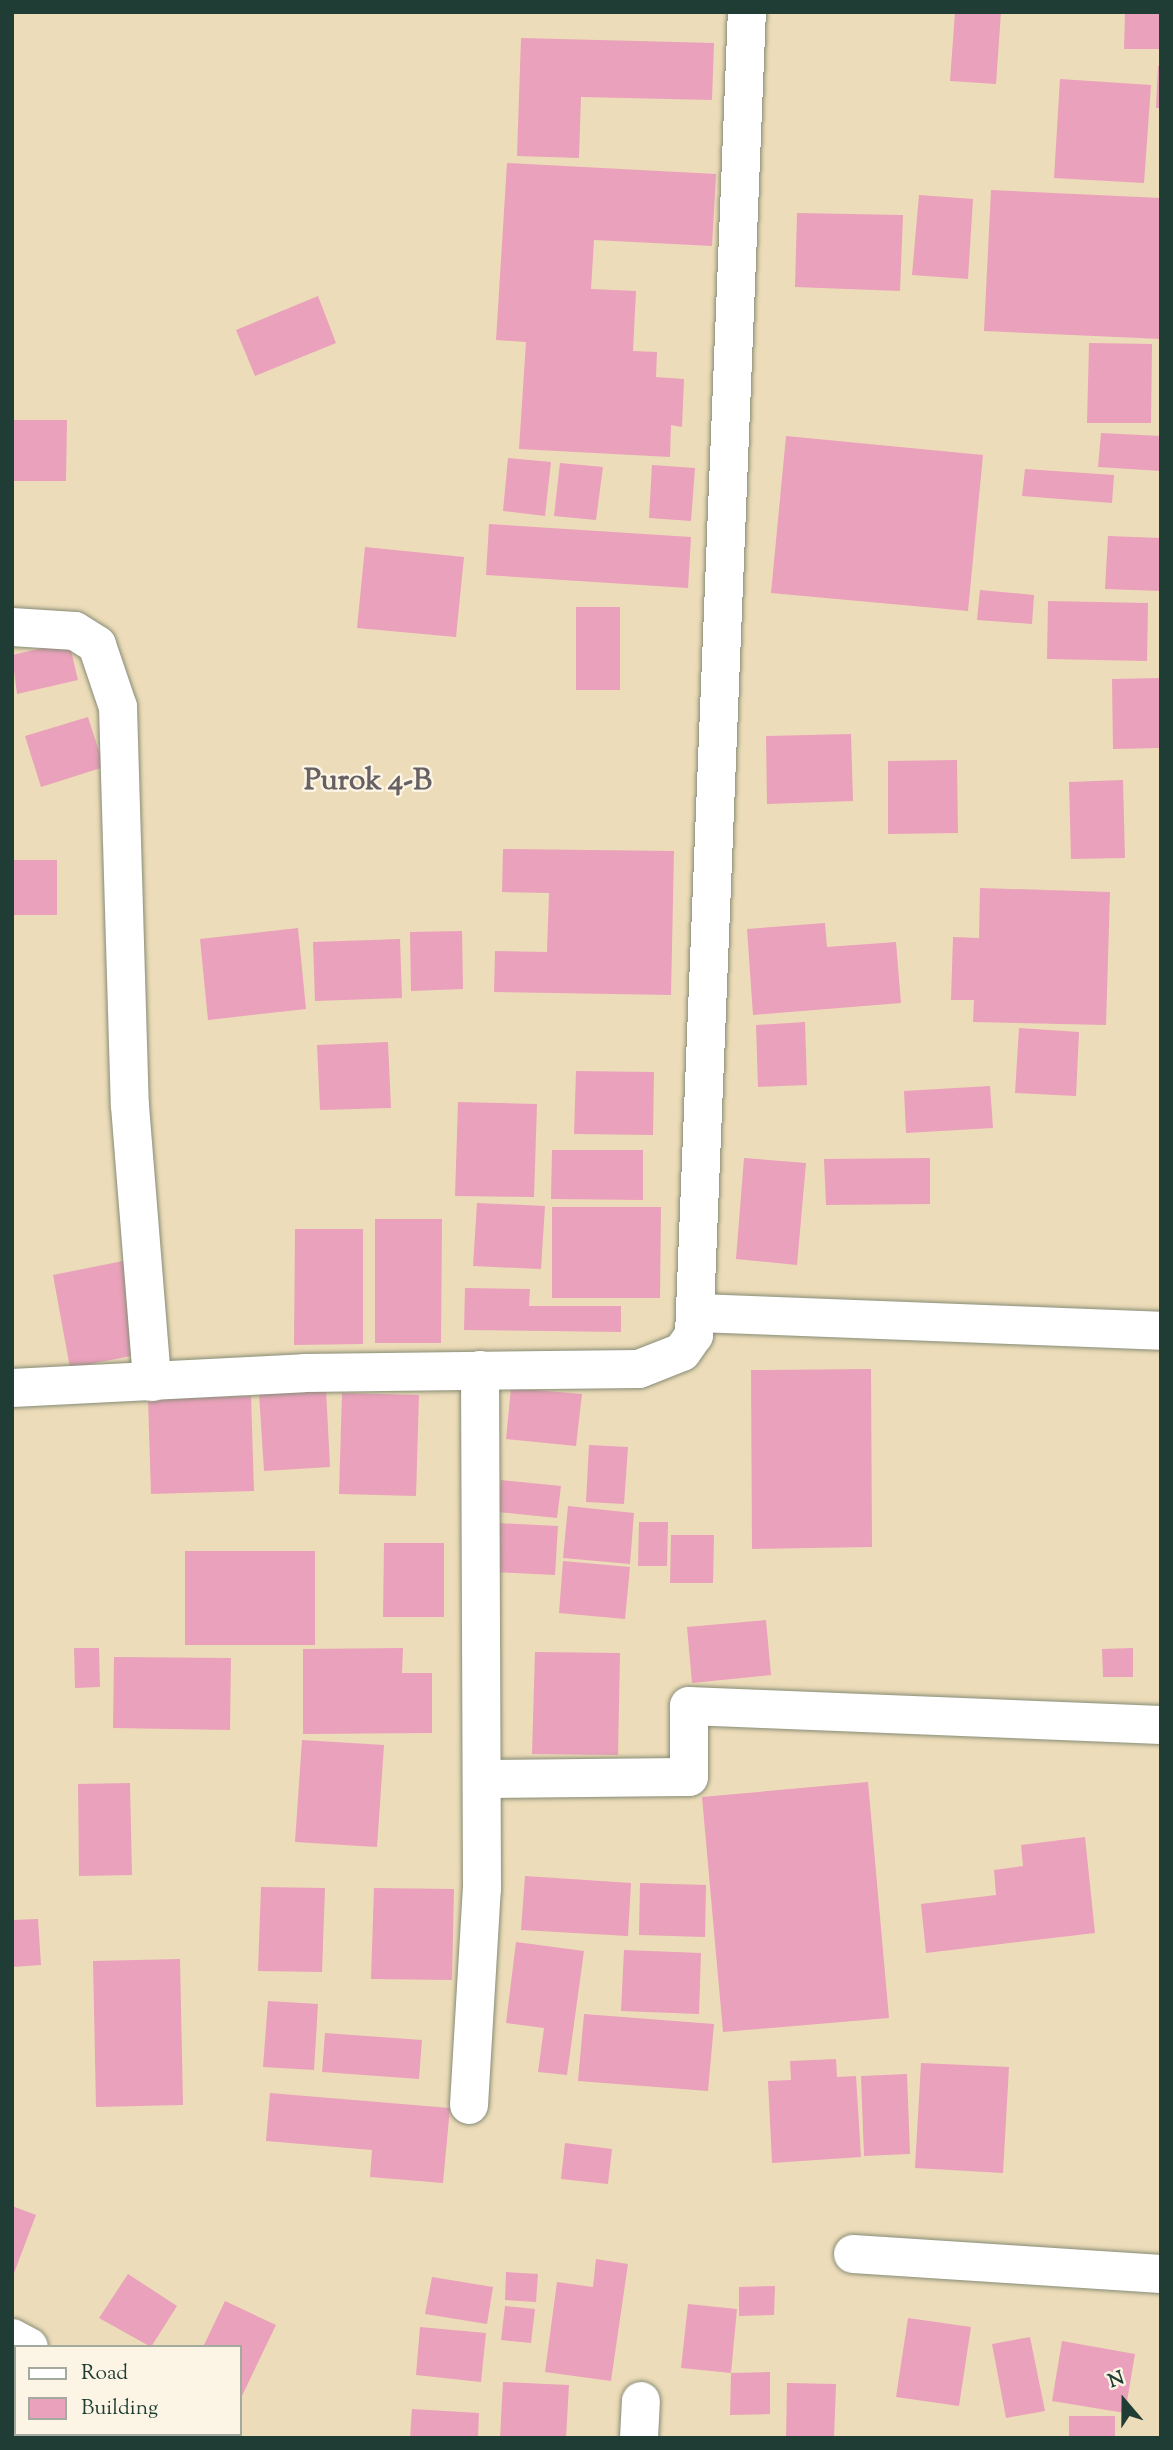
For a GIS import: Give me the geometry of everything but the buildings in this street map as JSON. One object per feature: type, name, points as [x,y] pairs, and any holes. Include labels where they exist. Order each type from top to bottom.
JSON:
[{"type":"street","points":[[12,1388],[661,1364],[694,1335],[698,1313],[747,12]]},
{"type":"street","points":[[12,627],[75,631],[97,645],[118,707],[130,1106],[152,1381]]},
{"type":"street","points":[[698,1313],[1161,1331]]},
{"type":"street","points":[[469,2105],[483,1779],[480,1370]]},
{"type":"street","points":[[483,1779],[689,1777],[689,1706],[1161,1725]]},
{"type":"street","points":[[853,2254],[1161,2274]]},
{"type":"district","name":"Purok 4-B","points":[[368,782]]}]
